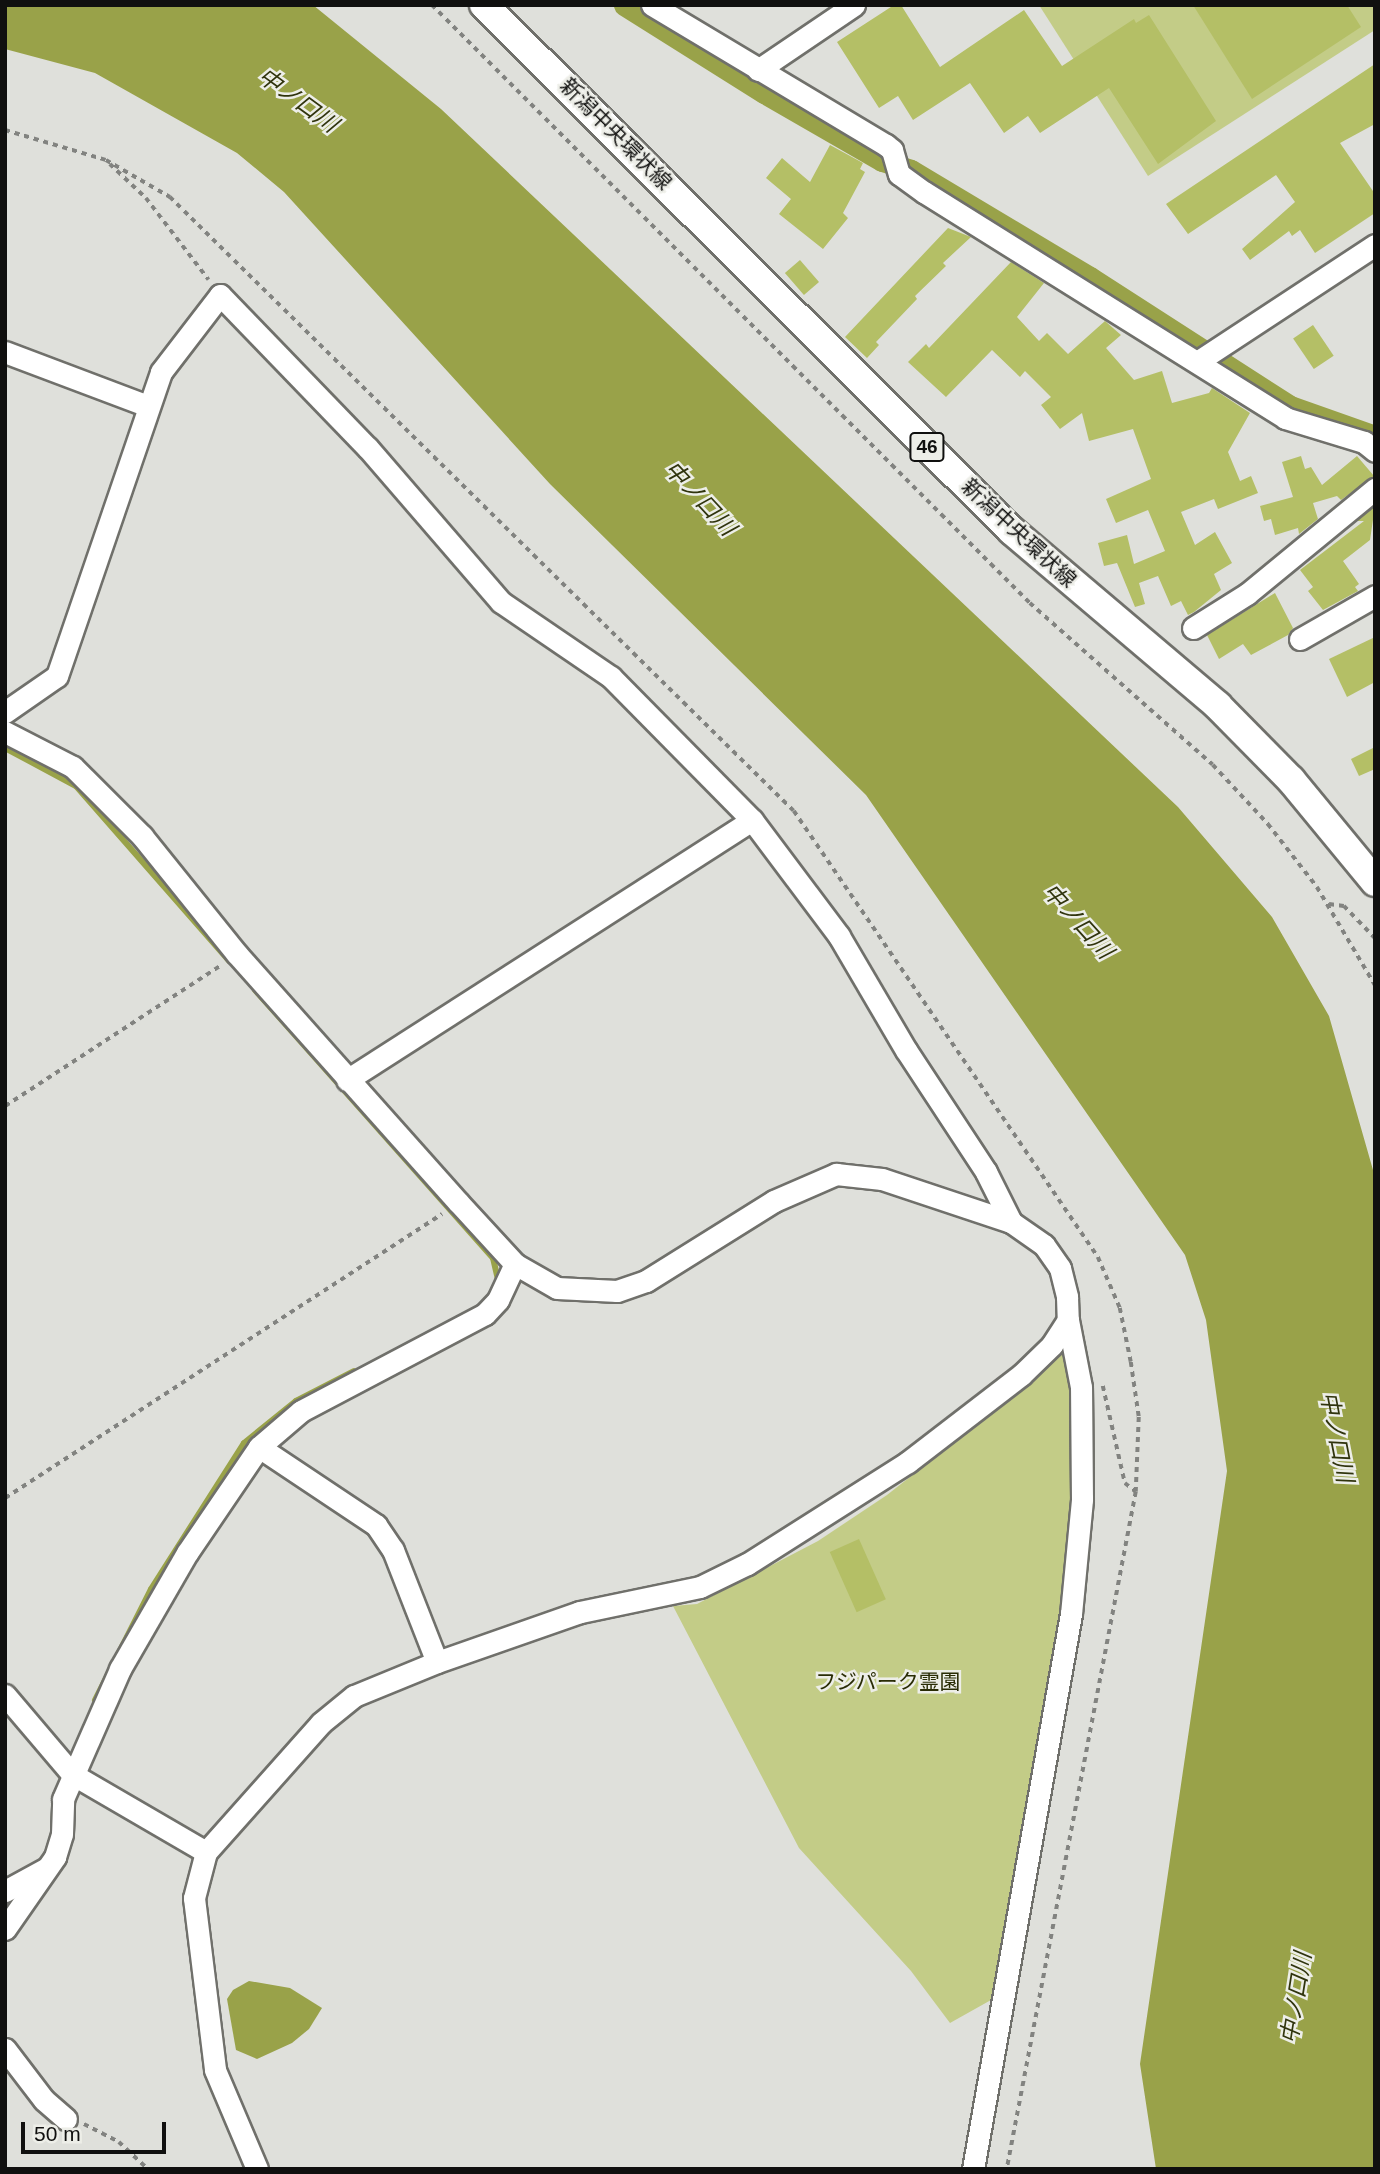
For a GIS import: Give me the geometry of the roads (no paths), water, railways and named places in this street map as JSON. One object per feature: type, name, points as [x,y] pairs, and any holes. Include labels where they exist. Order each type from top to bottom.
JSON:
[{"type":"main road","name":"新潟中央環状線","points":[[484,5],[1012,531],[1218,706],[1291,780],[1375,882]]},
{"type":"street","points":[[652,5],[892,150],[899,174],[923,192],[1285,418],[1364,442],[1375,451]]},
{"type":"street","points":[[758,70],[854,5]]},
{"type":"street","points":[[1197,362],[1375,245]]},
{"type":"street","points":[[5,712],[57,676],[161,372],[220,295],[368,448],[501,602],[611,677],[752,820],[839,936],[906,1050],[986,1172],[1011,1222]]},
{"type":"street","points":[[5,352],[148,406]]},
{"type":"street","points":[[1193,628],[1247,594],[1375,489]]},
{"type":"street","points":[[1300,639],[1375,596]]},
{"type":"street","points":[[5,732],[73,767],[142,836],[237,954],[514,1264],[557,1288],[617,1291],[646,1281],[774,1201],[836,1174],[882,1179],[1011,1222],[1044,1245],[1060,1268],[1068,1320],[1075,1339],[1082,1399],[1082,1499],[1071,1614],[973,2169]]},
{"type":"street","points":[[347,1080],[752,820]]},
{"type":"street","points":[[5,1929],[55,1857],[62,1834],[63,1799],[72,1774],[82,1762],[120,1669],[154,1606],[259,1447],[301,1411],[485,1314],[498,1300],[514,1264]]},
{"type":"street","points":[[257,2169],[215,2070],[194,1898],[206,1852],[321,1723],[354,1696],[437,1662],[580,1612],[699,1587],[747,1564],[851,1500],[968,1417],[1029,1368],[1052,1345],[1068,1320]]},
{"type":"street","points":[[259,1447],[376,1525],[393,1550],[437,1662]]},
{"type":"street","points":[[5,1695],[72,1774],[206,1852]]},
{"type":"street","points":[[5,1891],[45,1869]]},
{"type":"street","points":[[5,2049],[44,2100],[66,2119]]},
{"type":"water","name":"中ノ口川","points":[[5,5],[313,5],[441,109],[1178,807],[1272,917],[1329,1016],[1375,1177],[1375,2169],[1156,2169],[1140,2064],[1227,1471],[1206,1320],[1185,1255],[866,795],[550,484],[284,192],[237,153],[95,73],[5,49]]},
{"type":"water","points":[[249,1981],[290,1988],[322,2008],[309,2029],[292,2043],[257,2059],[236,2050],[227,1999],[233,1990]]},
{"type":"waterway","points":[[624,5],[764,93],[882,161],[911,170],[1090,277],[1290,406],[1375,436]]},
{"type":"waterway","points":[[5,748],[76,786],[229,961]]},
{"type":"waterway","points":[[255,990],[493,1258],[498,1279]]},
{"type":"waterway","points":[[95,1700],[151,1589],[244,1443],[296,1401],[354,1371]]},
{"type":"park label","name":"フジパーク霊園","points":[[888,1682]]}]
